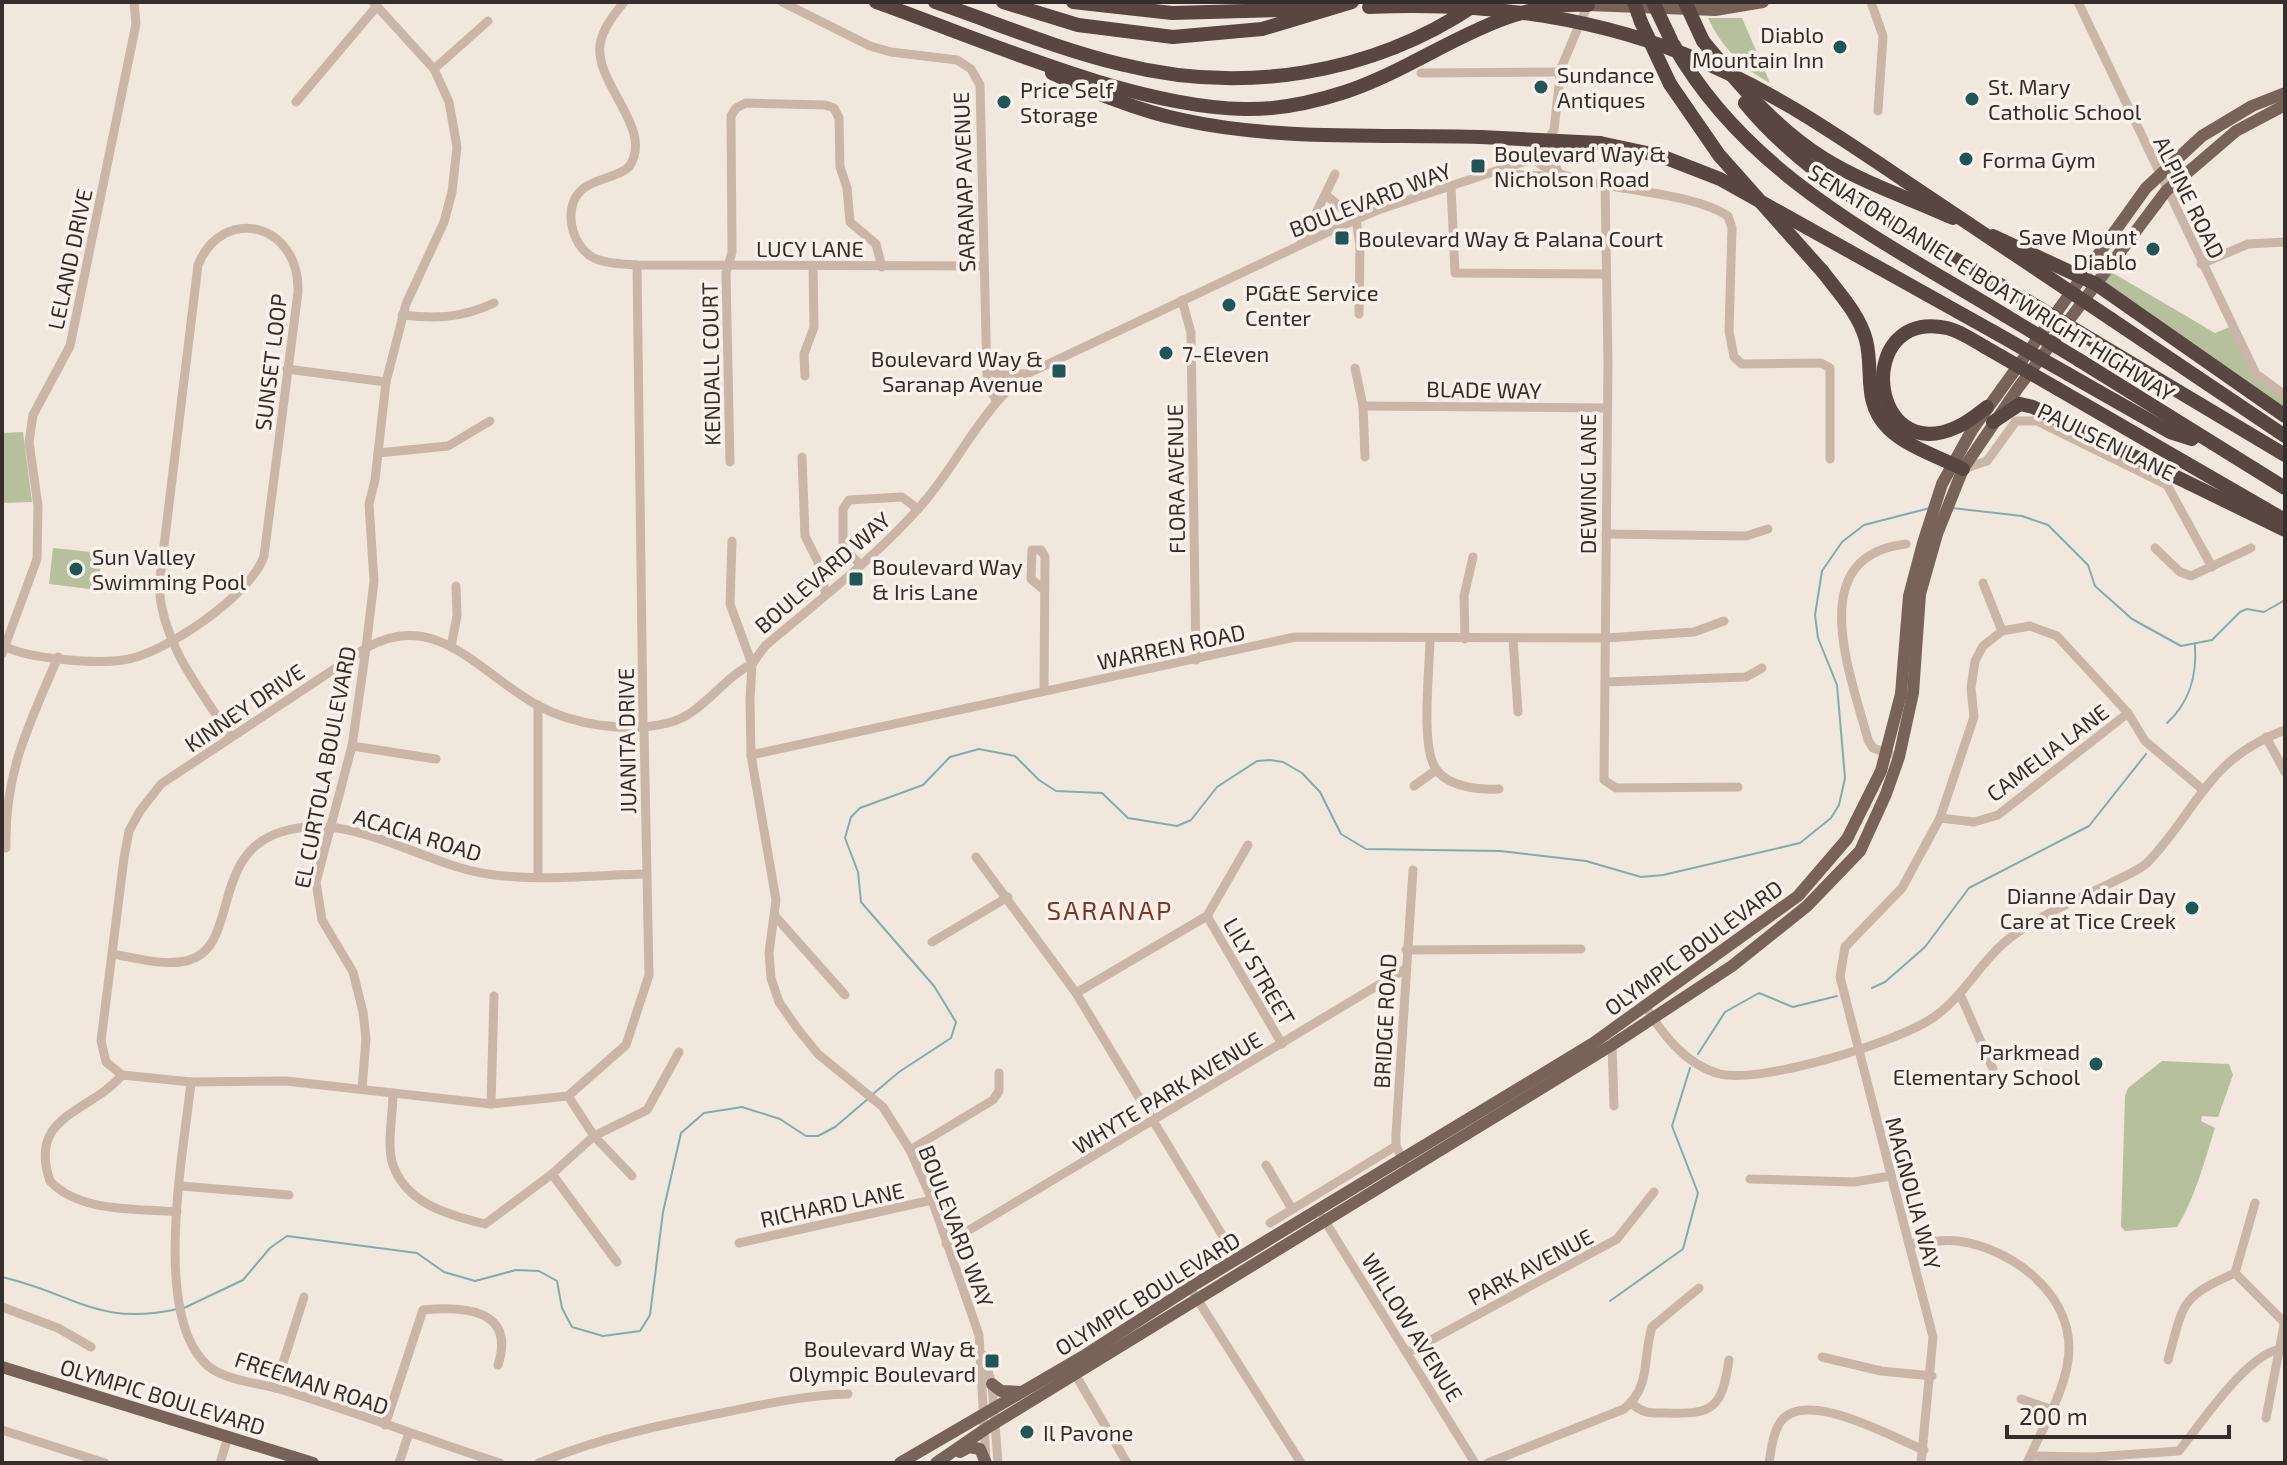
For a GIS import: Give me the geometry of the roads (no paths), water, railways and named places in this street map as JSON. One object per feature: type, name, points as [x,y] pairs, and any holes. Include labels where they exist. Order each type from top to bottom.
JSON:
[{"type":"highway","points":[[876,2],[1021,53],[1169,99],[1217,108],[1263,109],[1353,89],[1509,13],[1547,5],[1589,3]]},
{"type":"highway","points":[[935,2],[1136,68],[1215,78],[1282,76],[1342,66],[1456,26],[1498,2]]},
{"type":"highway","points":[[1003,2],[1078,25],[1173,37],[1262,29],[1352,2]]},
{"type":"highway","points":[[1073,2],[1172,13],[1460,6],[1542,15],[1629,35],[1713,66],[1813,120],[2285,436]]},
{"type":"highway","points":[[1404,44],[1479,2]]},
{"type":"highway","points":[[1634,2],[1670,84],[1719,155],[1823,272],[1863,331],[1868,355],[1869,392],[1880,418],[1901,438],[1958,467]]},
{"type":"highway","name":"SENATOR DANIEL E BOATWRIGHT HIGHWAY","points":[[1653,2],[1671,40],[1716,109],[1785,178],[2285,488]]},
{"type":"highway","name":"SENATOR DANIEL E BOATWRIGHT HIGHWAY","points":[[1685,2],[1703,41],[1751,111],[1804,162],[1851,195],[2285,455]]},
{"type":"highway","points":[[1703,41],[1761,108],[1825,159],[2089,281],[2285,416]]},
{"type":"highway","points":[[1021,53],[1052,74],[1102,94],[1156,113],[1203,124],[1275,131],[1600,143],[1676,161],[1734,186],[2170,432],[2215,447]]},
{"type":"highway","points":[[1987,407],[1957,427],[1934,433],[1909,428],[1891,412],[1881,381],[1891,349],[1912,331],[1946,327],[2285,520]]},
{"type":"highway","points":[[1993,422],[2013,407],[2033,407],[2285,530]]},
{"type":"main road","points":[[1589,3],[1731,6],[1763,2]]},
{"type":"main road","name":"OLYMPIC BOULEVARD","points":[[900,1463],[1024,1392],[1318,1212],[1406,1166],[1612,1045],[1732,966],[1807,906],[1860,851],[1894,755],[1909,596],[1931,534],[1942,484],[1993,422],[2159,175],[2202,136],[2231,117],[2285,93]]},
{"type":"main road","name":"OLYMPIC BOULEVARD","points":[[1931,534],[1956,487],[1958,467],[1987,407],[2089,281],[2166,191],[2236,131],[2285,105]]},
{"type":"main road","name":"OLYMPIC BOULEVARD","points":[[939,1461],[1075,1374],[1327,1223],[1406,1166],[1592,1044],[1798,896],[1847,839],[1894,755]]},
{"type":"main road","name":"OLYMPIC BOULEVARD","points":[[2,1367],[313,1463]]},
{"type":"main road","points":[[992,1384],[1006,1392],[1024,1392]]},
{"type":"main road","points":[[939,1461],[976,1447],[982,1451],[986,1463]]},
{"type":"street","name":"LELAND DRIVE","points":[[4,650],[22,609],[38,549],[38,506],[29,442],[33,415],[70,346],[136,24],[134,2]]},
{"type":"street","points":[[624,2],[608,22],[600,50],[603,66],[634,135],[635,155],[624,172],[584,188],[571,209],[570,219],[580,244],[593,258],[637,265]]},
{"type":"street","name":"SARANAP AVENUE","points":[[782,2],[870,46],[891,52],[947,57],[971,69],[980,85],[987,370],[989,389],[997,401]]},
{"type":"street","points":[[1871,2],[1883,36],[1878,111]]},
{"type":"street","name":"ALPINE ROAD","points":[[2078,2],[2256,374],[2285,395]]},
{"type":"street","points":[[1560,176],[1553,160],[1551,137],[1557,118],[1560,72],[1589,3]]},
{"type":"street","points":[[296,102],[375,4]]},
{"type":"street","name":"EL CURTOLA BOULEVARD","points":[[362,1089],[363,1012],[353,972],[322,920],[316,882],[333,828],[352,746],[366,648],[374,581],[369,504],[386,382],[402,315],[444,222],[452,192],[457,147],[453,124],[434,69],[375,4]]},
{"type":"street","points":[[434,69],[488,21]]},
{"type":"street","points":[[1421,73],[1560,72]]},
{"type":"street","name":"KENDALL COURT","points":[[730,462],[728,266],[732,252],[731,116],[736,108],[746,103],[825,105],[838,112],[840,167],[847,188],[850,222],[876,244],[882,267]]},
{"type":"street","name":"BOULEVARD WAY","points":[[989,1411],[992,1384],[932,1200],[910,1150],[883,1107],[818,1054],[779,1002],[769,963],[775,916],[774,884],[751,755],[752,664],[765,646],[826,595],[918,509],[997,401],[1027,374],[1356,220],[1532,157],[1551,137]]},
{"type":"street","points":[[1532,157],[1543,168],[1560,176]]},
{"type":"street","points":[[1301,244],[1335,174]]},
{"type":"street","points":[[1491,174],[1560,176],[1605,183],[1722,212],[1732,228],[1729,331],[1735,361],[1742,364],[1826,364],[1832,373],[1830,459]]},
{"type":"street","name":"DEWING LANE","points":[[1605,183],[1605,784],[1628,789],[1738,787]]},
{"type":"street","points":[[1451,186],[1455,273],[1605,274]]},
{"type":"street","points":[[1326,195],[1356,220],[1360,246],[1359,314]]},
{"type":"street","name":"SUNSET LOOP","points":[[170,642],[232,599],[249,584],[262,565],[298,292],[297,265],[292,253],[272,234],[262,230],[234,231],[212,243],[198,265],[159,587],[163,622],[170,642],[231,737]]},
{"type":"street","points":[[2201,264],[2248,244],[2285,242]]},
{"type":"street","name":"LUCY LANE","points":[[637,265],[983,266]]},
{"type":"street","name":"JUANITA DRIVE","points":[[568,1096],[626,1045],[649,975],[637,265]]},
{"type":"street","points":[[805,376],[804,354],[814,327],[813,267]]},
{"type":"street","name":"FLORA AVENUE","points":[[1182,300],[1191,333],[1196,660]]},
{"type":"street","points":[[402,315],[450,318],[494,303]]},
{"type":"street","points":[[1355,368],[1363,406],[1365,457]]},
{"type":"street","points":[[287,369],[386,382]]},
{"type":"street","points":[[987,370],[998,374],[1027,374]]},
{"type":"street","name":"BLADE WAY","points":[[1363,406],[1605,408]]},
{"type":"street","points":[[378,453],[448,446],[490,421]]},
{"type":"street","name":"PAULSEN LANE","points":[[1958,467],[1987,461],[2016,421],[2037,421],[2167,485],[2212,567]]},
{"type":"street","points":[[802,457],[805,536],[818,562],[826,595]]},
{"type":"street","points":[[860,564],[843,548],[845,504],[854,498],[895,497],[909,500],[918,509]]},
{"type":"street","points":[[1606,534],[1746,536],[1768,529]]},
{"type":"street","points":[[732,541],[730,604],[752,664]]},
{"type":"street","points":[[1894,755],[1873,748],[1868,740],[1843,644],[1842,599],[1856,567],[1865,557],[1887,546],[1906,544]]},
{"type":"street","points":[[2155,548],[2186,575],[2198,575],[2251,548]]},
{"type":"street","points":[[1465,639],[1464,596],[1473,557]]},
{"type":"street","points":[[1983,583],[2002,631],[2030,626],[2057,636],[2128,713],[2145,741],[2202,789]]},
{"type":"street","points":[[451,647],[457,616],[456,586]]},
{"type":"street","points":[[1044,590],[1044,691]]},
{"type":"street","name":"WARREN ROAD","points":[[751,755],[1295,637],[1606,638],[1694,632],[1724,621]]},
{"type":"street","name":"MAGNOLIA WAY","points":[[1921,1463],[1932,1376],[1933,1337],[1840,977],[1842,957],[1854,936],[1902,888],[1940,818],[1974,717],[1971,688],[1975,661],[1983,646],[2002,631]]},
{"type":"street","name":"KINNEY DRIVE","points":[[122,1075],[106,1062],[101,1041],[124,858],[129,831],[140,811],[161,784],[366,648],[403,633],[428,636],[451,647],[538,705],[577,720],[643,725],[678,720],[752,664]]},
{"type":"street","points":[[1430,638],[1429,744],[1436,770],[1463,785],[1499,789]]},
{"type":"street","points":[[1513,639],[1518,712]]},
{"type":"street","points":[[4,650],[58,657],[124,660],[170,642]]},
{"type":"street","points":[[6,848],[5,815],[11,770],[58,657]]},
{"type":"street","points":[[1605,682],[1746,677],[1762,668]]},
{"type":"street","points":[[538,705],[538,875]]},
{"type":"street","name":"CAMELIA LANE","points":[[1940,818],[1974,822],[1998,815],[2128,713]]},
{"type":"street","points":[[1645,1006],[1662,1033],[1688,1058],[1704,1068],[1733,1076],[1759,1074],[1910,1033],[1960,994],[2005,942],[2055,911],[2146,864],[2202,789],[2230,758],[2285,730]]},
{"type":"street","points":[[2266,737],[2285,772]]},
{"type":"street","points":[[352,746],[436,759]]},
{"type":"street","points":[[1414,786],[1436,770]]},
{"type":"street","name":"ACACIA ROAD","points":[[113,954],[183,962],[202,955],[217,936],[236,871],[254,847],[287,831],[333,828],[403,844],[479,873],[646,874]]},
{"type":"street","points":[[1076,993],[1207,916],[1248,845]]},
{"type":"street","points":[[976,857],[1076,993],[1230,1248]]},
{"type":"street","name":"BRIDGE ROAD","points":[[1406,1166],[1396,1146],[1413,870]]},
{"type":"street","points":[[932,942],[1008,897]]},
{"type":"street","points":[[775,916],[845,995]]},
{"type":"street","name":"LILY STREET","points":[[1207,916],[1282,1044]]},
{"type":"street","points":[[1406,953],[1482,955],[1486,950],[1581,949]]},
{"type":"street","name":"WHYTE PARK AVENUE","points":[[946,1244],[1405,969]]},
{"type":"street","points":[[1960,994],[1993,1069]]},
{"type":"street","points":[[491,1104],[494,996]]},
{"type":"street","points":[[1612,1045],[1614,1106]]},
{"type":"street","points":[[393,1093],[392,1160],[406,1190],[448,1215],[485,1224],[552,1174],[594,1136],[647,1110],[679,1052]]},
{"type":"street","points":[[910,1150],[993,1100],[999,1091],[999,1073]]},
{"type":"street","points":[[177,1212],[87,1203],[68,1197],[50,1181],[45,1150],[53,1129],[66,1115],[106,1091],[122,1075],[191,1082],[286,1081],[491,1104],[568,1096],[594,1136],[632,1176]]},
{"type":"street","name":"FREEMAN ROAD","points":[[191,1082],[173,1243],[178,1291],[186,1325],[203,1362],[233,1378],[275,1388],[500,1463]]},
{"type":"street","points":[[1270,1223],[1396,1146]]},
{"type":"street","points":[[1266,1165],[1292,1209]]},
{"type":"street","points":[[552,1174],[617,1262]]},
{"type":"street","points":[[1750,1179],[1854,1182],[1891,1176]]},
{"type":"street","points":[[181,1186],[289,1195]]},
{"type":"street","name":"PARK AVENUE","points":[[1407,1353],[1617,1239],[1654,1192]]},
{"type":"street","name":"RICHARD LANE","points":[[739,1243],[932,1200]]},
{"type":"street","points":[[2168,1360],[2183,1309],[2198,1290],[2235,1273],[2255,1203]]},
{"type":"street","name":"WILLOW AVENUE","points":[[1318,1212],[1475,1463]]},
{"type":"street","points":[[1909,1244],[1942,1240],[1974,1245],[2023,1269],[2046,1286],[2065,1322],[2069,1347],[2065,1375],[2028,1460],[2179,1451],[2250,1365],[2282,1348]]},
{"type":"street","points":[[2235,1273],[2284,1321],[2282,1348],[2266,1418]]},
{"type":"street","points":[[1190,1288],[1301,1463]]},
{"type":"street","points":[[1488,1463],[1631,1403],[1644,1384],[1652,1327],[1699,1288]]},
{"type":"street","points":[[275,1388],[304,1297]]},
{"type":"street","points":[[2,1307],[58,1328],[91,1347]]},
{"type":"street","points":[[385,1425],[423,1310],[455,1307],[488,1317],[501,1331],[504,1347],[498,1365]]},
{"type":"street","name":"BOULEVARD WAY","points":[[981,1348],[989,1411]]},
{"type":"street","points":[[1822,1357],[1881,1371],[1932,1376]]},
{"type":"street","points":[[1631,1403],[1644,1414],[1695,1416],[1708,1410],[1725,1389],[1729,1360]]},
{"type":"street","points":[[1075,1374],[1127,1463]]},
{"type":"street","points":[[539,1463],[588,1443],[679,1422],[815,1394],[848,1394]]},
{"type":"street","points":[[2021,1399],[2050,1409]]},
{"type":"street","points":[[989,1411],[998,1463]]},
{"type":"street","points":[[1769,1463],[1778,1424],[1787,1415],[1802,1411],[1843,1414],[1924,1450]]},
{"type":"street","points":[[986,1463],[991,1426]]},
{"type":"street","points":[[2,1430],[105,1463]]},
{"type":"street","points":[[399,1463],[409,1433]]},
{"type":"street","points":[[220,1463],[228,1437]]},
{"type":"waterway","points":[[873,1094],[899,1072],[951,1038],[956,1022],[934,986],[861,902],[858,872],[845,838],[851,817],[860,808],[923,785],[950,757],[979,749],[1015,756],[1039,780],[1056,791],[1102,793],[1128,818],[1177,826],[1191,820],[1217,787],[1257,761],[1283,762],[1302,773],[1320,792],[1341,834],[1366,849],[1500,851],[1586,861],[1641,877],[1663,875],[1800,843],[1831,818],[1839,805],[1845,778],[1837,685],[1818,638],[1815,615],[1822,571],[1842,542],[1864,525],[1930,508]]},
{"type":"waterway","points":[[1952,508],[2022,516],[2048,525],[2088,565],[2095,586],[2132,619],[2181,646],[2212,640],[2240,612],[2247,609],[2264,612],[2285,600]]},
{"type":"waterway","points":[[2167,723],[2190,688],[2195,667],[2195,645]]},
{"type":"waterway","points":[[1872,988],[1885,982],[1925,947],[1969,888],[2089,826],[2146,754]]},
{"type":"waterway","points":[[1698,1054],[1725,1012],[1759,993],[1793,1007],[1837,996]]},
{"type":"waterway","points":[[1610,1301],[1683,1249],[1698,1193],[1672,1126],[1690,1068]]},
{"type":"waterway","points":[[184,1308],[243,1280],[270,1248],[287,1236],[417,1253],[444,1272],[475,1281],[516,1270],[539,1271],[557,1281],[562,1308],[572,1327],[603,1336],[640,1331],[650,1315],[663,1212],[681,1133],[704,1113],[742,1107],[780,1119],[806,1136],[818,1136],[835,1127],[869,1098]]},
{"type":"waterway","points":[[2,1277],[105,1311],[126,1314],[178,1309]]},
{"type":"place","name":"Diablo Mountain Inn","points":[[1840,47]]},
{"type":"place","name":"Sundance Antiques","points":[[1541,87]]},
{"type":"place","name":"St. Mary Catholic School","points":[[1972,99]]},
{"type":"place","name":"Price Self Storage","points":[[1004,102]]},
{"type":"place","name":"Forma Gym","points":[[1966,159]]},
{"type":"place","name":"Boulevard Way & Nicholson Road","points":[[1478,166]]},
{"type":"place","name":"Boulevard Way & Palana Court","points":[[1342,238]]},
{"type":"place","name":"Save Mount Diablo","points":[[2153,249]]},
{"type":"place","name":"PG&E Service Center","points":[[1229,305]]},
{"type":"place","name":"7-Eleven","points":[[1166,353]]},
{"type":"place","name":"Boulevard Way & Saranap Avenue","points":[[1059,371]]},
{"type":"place","name":"Sun Valley Swimming Pool","points":[[76,569]]},
{"type":"place","name":"Boulevard Way & Iris Lane","points":[[856,579]]},
{"type":"place","name":"Dianne Adair Day Care at Tice Creek","points":[[2192,908]]},
{"type":"place","name":"Parkmead Elementary School","points":[[2096,1064]]},
{"type":"place","name":"Boulevard Way & Olympic Boulevard","points":[[992,1361]]},
{"type":"place","name":"Il Pavone","points":[[1027,1432]]},
{"type":"district","name":"SARANAP","points":[[1110,909]]}]
